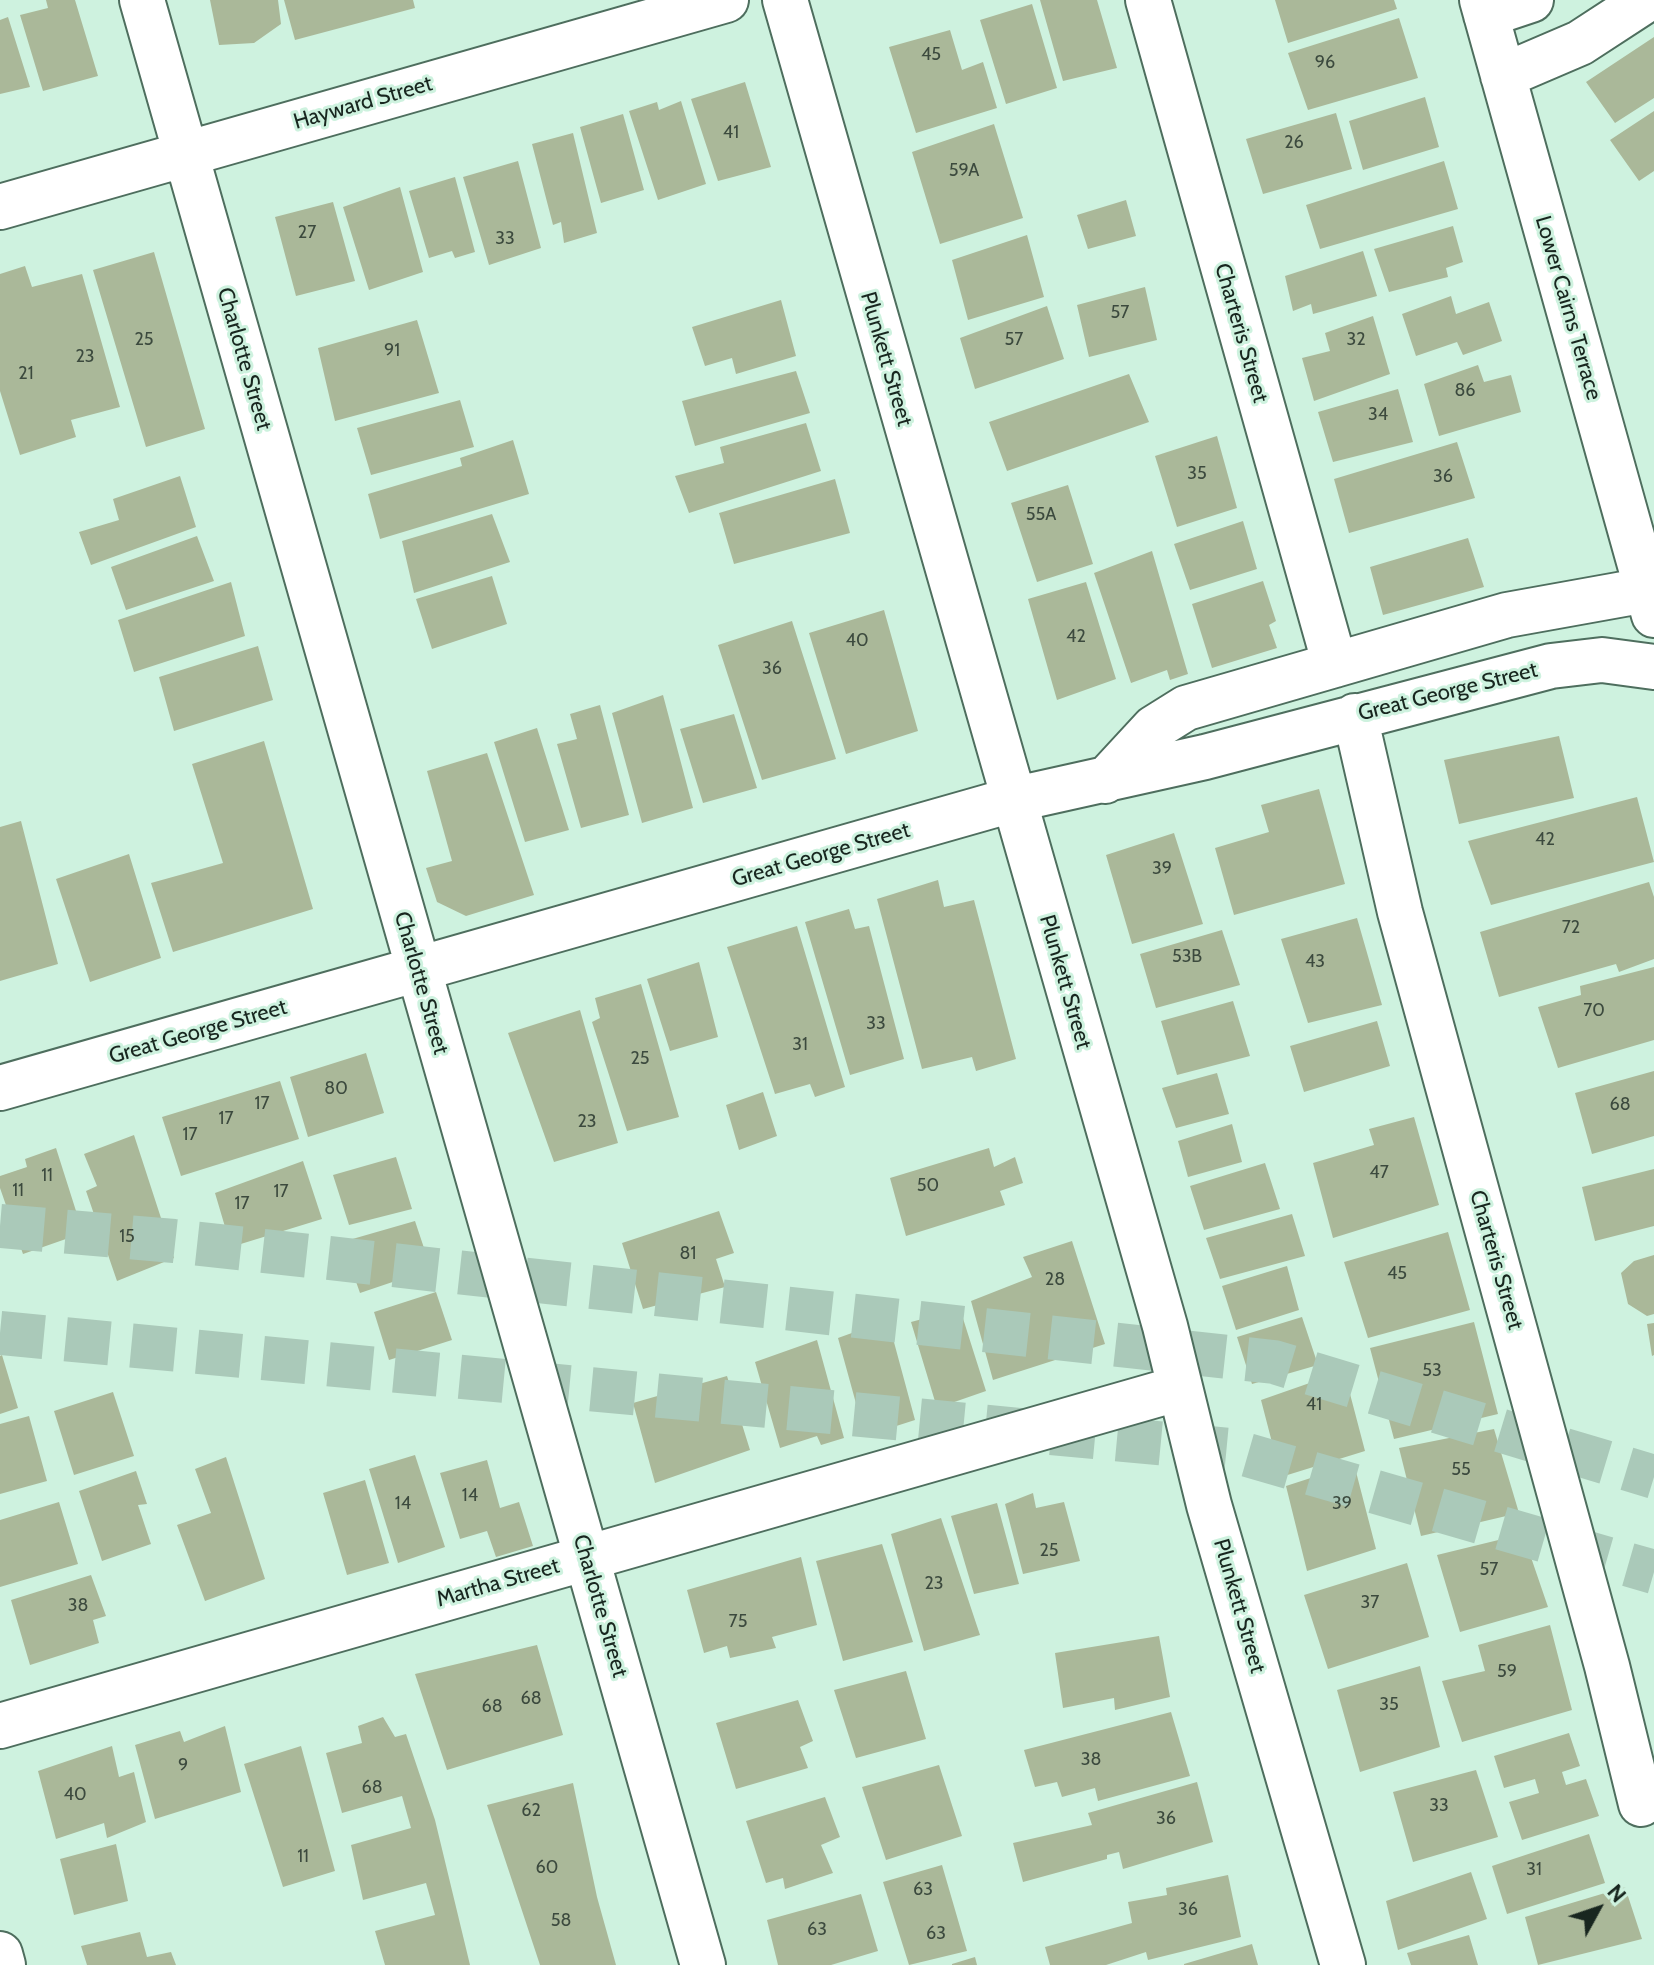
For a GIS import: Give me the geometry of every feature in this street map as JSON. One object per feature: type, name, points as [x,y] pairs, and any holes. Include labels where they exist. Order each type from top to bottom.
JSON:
[{"type":"street","name":"Charlotte Street","points":[[142,0],[703,1965]]},
{"type":"street","name":"Hayward Street","points":[[0,207],[726,0]]},
{"type":"street","name":"Plunkett Street","points":[[785,0],[1180,1388],[1209,1505],[1343,1965]]},
{"type":"street","name":"Charteris Street","points":[[1148,0],[1335,665]]},
{"type":"street","points":[[1484,8],[1531,0]]},
{"type":"street","points":[[1503,76],[1580,43],[1646,0]]},
{"type":"street","name":"Lower Cairns Terrace","points":[[1484,8],[1650,603]]},
{"type":"street","points":[[1105,781],[1167,717],[1507,615],[1650,603]]},
{"type":"street","name":"Great George Street","points":[[0,1088],[1012,800],[1105,781],[1551,666],[1652,658]]},
{"type":"street","name":"Charteris Street","points":[[1355,716],[1400,912],[1603,1651],[1641,1804]]},
{"type":"street","name":"Martha Street","points":[[0,1726],[1180,1388]]},
{"type":"street","points":[[0,1954],[3,1965]]},
{"type":"building","points":[[46,0],[75,0],[98,76],[43,91],[20,15],[48,8]]},
{"type":"building","points":[[210,0],[278,0],[281,24],[254,43],[219,45]]},
{"type":"building","points":[[284,0],[413,0],[415,8],[295,40]]},
{"type":"building","points":[[1040,0],[1097,0],[1117,68],[1063,81]]},
{"type":"building","points":[[1275,0],[1394,0],[1397,9],[1288,43]]},
{"type":"building","points":[[1032,4],[1057,88],[1006,104],[980,20]]},
{"type":"building","points":[[8,17],[30,87],[0,94],[0,20]]},
{"type":"building","points":[[1399,18],[1418,78],[1308,110],[1288,53]]},
{"type":"building","points":[[950,30],[962,70],[983,62],[997,108],[916,133],[889,47]]},
{"type":"building","points":[[1654,37],[1654,98],[1615,123],[1586,82]]},
{"type":"building","points":[[745,82],[771,167],[718,181],[691,99]]},
{"type":"building","points":[[1425,97],[1439,147],[1363,170],[1349,121]]},
{"type":"building","points":[[681,101],[706,184],[658,200],[629,111],[657,102],[659,110]]},
{"type":"building","points":[[1654,111],[1654,171],[1639,181],[1610,140]]},
{"type":"building","points":[[1336,113],[1352,169],[1263,194],[1246,139]]},
{"type":"building","points":[[623,114],[644,190],[601,203],[580,127]]},
{"type":"building","points":[[994,124],[1023,218],[940,244],[912,152]]},
{"type":"building","points":[[573,133],[597,233],[564,243],[561,222],[553,225],[532,144]]},
{"type":"building","points":[[518,161],[541,248],[489,265],[463,177]]},
{"type":"building","points":[[1444,161],[1458,209],[1320,249],[1306,205]]},
{"type":"building","points":[[455,177],[475,252],[455,258],[452,251],[429,258],[409,191]]},
{"type":"building","points":[[400,187],[423,272],[369,290],[343,207]]},
{"type":"building","points":[[1126,200],[1136,236],[1088,249],[1077,215]]},
{"type":"building","points":[[333,202],[355,281],[296,296],[275,217]]},
{"type":"building","points":[[1453,226],[1463,262],[1446,268],[1448,277],[1389,292],[1374,249]]},
{"type":"building","points":[[1027,235],[1044,297],[968,320],[952,260]]},
{"type":"building","points":[[1363,251],[1377,296],[1313,314],[1311,304],[1293,311],[1285,276]]},
{"type":"building","points":[[154,252],[205,429],[146,447],[93,270]]},
{"type":"building","points":[[25,266],[32,287],[82,274],[120,407],[71,420],[76,437],[20,455],[0,391],[0,274]]},
{"type":"building","points":[[1145,287],[1157,340],[1089,357],[1077,305]]},
{"type":"building","points":[[1451,296],[1456,314],[1489,302],[1502,341],[1463,355],[1457,342],[1416,356],[1402,314]]},
{"type":"building","points":[[781,300],[796,356],[736,374],[732,358],[705,366],[692,327]]},
{"type":"building","points":[[1047,306],[1064,359],[975,389],[960,338]]},
{"type":"building","points":[[1373,316],[1390,374],[1314,401],[1302,358],[1330,351],[1325,333]]},
{"type":"building","points":[[417,320],[439,393],[335,421],[318,348]]},
{"type":"building","points":[[1478,365],[1484,382],[1511,375],[1521,412],[1439,436],[1424,384]]},
{"type":"building","points":[[796,371],[810,413],[695,446],[682,401]]},
{"type":"building","points":[[1129,374],[1149,422],[1007,471],[989,422]]},
{"type":"building","points":[[1398,389],[1413,442],[1333,462],[1318,412]]},
{"type":"building","points":[[460,400],[474,447],[371,475],[357,428]]},
{"type":"building","points":[[806,423],[821,471],[689,513],[675,476],[724,463],[720,447]]},
{"type":"building","points":[[1217,436],[1237,508],[1177,527],[1155,456]]},
{"type":"building","points":[[513,440],[529,494],[380,539],[368,494],[462,466],[460,458]]},
{"type":"building","points":[[1457,442],[1475,498],[1349,533],[1334,479]]},
{"type":"building","points":[[180,476],[196,527],[91,565],[79,532],[119,520],[113,499]]},
{"type":"building","points":[[835,479],[850,533],[734,564],[719,513]]},
{"type":"building","points":[[1068,485],[1093,564],[1037,582],[1011,503]]},
{"type":"building","points":[[492,514],[510,562],[414,593],[402,541]]},
{"type":"building","points":[[1243,521],[1257,569],[1190,590],[1174,544]]},
{"type":"building","points":[[197,536],[214,581],[126,610],[111,567]]},
{"type":"building","points":[[1468,538],[1484,587],[1383,615],[1370,567]]},
{"type":"building","points":[[1152,551],[1188,674],[1170,680],[1167,670],[1131,683],[1094,573]]},
{"type":"building","points":[[492,576],[507,624],[432,649],[416,599]]},
{"type":"building","points":[[1263,581],[1276,621],[1269,625],[1277,648],[1212,668],[1192,604]]},
{"type":"building","points":[[231,582],[245,636],[134,672],[118,620]]},
{"type":"building","points":[[1086,582],[1116,679],[1057,700],[1028,599]]},
{"type":"building","points":[[884,610],[918,731],[846,754],[809,633]]},
{"type":"building","points":[[792,621],[836,759],[762,780],[718,645]]},
{"type":"building","points":[[258,646],[273,700],[174,731],[159,677]]},
{"type":"building","points":[[663,695],[693,808],[642,823],[612,713]]},
{"type":"building","points":[[600,705],[629,815],[581,828],[557,744],[577,739],[570,714]]},
{"type":"building","points":[[734,714],[757,788],[703,803],[680,729]]},
{"type":"building","points":[[537,728],[569,830],[525,842],[494,742]]},
{"type":"building","points":[[1559,736],[1574,798],[1459,824],[1444,760]]},
{"type":"building","points":[[264,741],[313,909],[173,952],[151,883],[223,863],[192,764]]},
{"type":"building","points":[[487,753],[534,895],[466,916],[437,902],[426,868],[452,861],[427,771]]},
{"type":"building","points":[[1319,789],[1345,884],[1234,915],[1215,848],[1269,832],[1261,805]]},
{"type":"building","points":[[1637,797],[1654,862],[1491,905],[1468,841]]},
{"type":"building","points":[[21,821],[58,964],[0,981],[0,827]]},
{"type":"building","points":[[1174,833],[1203,924],[1132,944],[1106,855]]},
{"type":"building","points":[[129,854],[161,958],[90,982],[56,879]]},
{"type":"building","points":[[938,880],[944,907],[974,900],[1016,1059],[976,1071],[972,1057],[922,1069],[877,899]]},
{"type":"building","points":[[1649,882],[1654,897],[1654,959],[1619,972],[1616,964],[1499,997],[1480,932]]},
{"type":"building","points":[[849,909],[855,929],[869,926],[904,1059],[850,1075],[805,922]]},
{"type":"building","points":[[1357,918],[1382,1005],[1308,1023],[1281,939]]},
{"type":"building","points":[[797,926],[845,1087],[815,1097],[810,1084],[775,1094],[727,947]]},
{"type":"building","points":[[1222,930],[1240,985],[1156,1008],[1140,954]]},
{"type":"building","points":[[699,962],[718,1037],[670,1051],[647,979]]},
{"type":"building","points":[[1654,967],[1654,1040],[1558,1068],[1538,1007],[1581,995],[1580,986]]},
{"type":"building","points":[[641,984],[679,1117],[627,1131],[592,1022],[600,1018],[595,998]]},
{"type":"building","points":[[1233,1001],[1250,1056],[1177,1075],[1161,1021]]},
{"type":"building","points":[[580,1010],[618,1143],[554,1162],[508,1033]]},
{"type":"building","points":[[1377,1021],[1390,1066],[1304,1092],[1290,1046]]},
{"type":"building","points":[[366,1053],[384,1113],[308,1137],[290,1077]]},
{"type":"building","points":[[1654,1071],[1654,1136],[1592,1154],[1575,1093]]},
{"type":"building","points":[[1217,1073],[1229,1114],[1176,1128],[1162,1088]]},
{"type":"building","points":[[280,1081],[299,1139],[181,1176],[162,1117]]},
{"type":"building","points":[[763,1092],[777,1136],[739,1150],[726,1105]]},
{"type":"building","points":[[1414,1117],[1439,1205],[1333,1238],[1313,1163],[1374,1145],[1369,1129]]},
{"type":"building","points":[[1232,1124],[1242,1162],[1188,1177],[1178,1141]]},
{"type":"building","points":[[134,1135],[174,1258],[117,1281],[86,1191],[97,1186],[84,1154]]},
{"type":"building","points":[[56,1148],[83,1233],[23,1254],[0,1188],[0,1176],[27,1167],[25,1159]]},
{"type":"building","points":[[989,1148],[994,1167],[1015,1157],[1023,1183],[1000,1191],[1005,1205],[906,1236],[890,1178]]},
{"type":"building","points":[[396,1157],[412,1209],[349,1225],[333,1175]]},
{"type":"building","points":[[303,1161],[322,1219],[231,1247],[215,1193]]},
{"type":"building","points":[[1265,1163],[1280,1209],[1204,1230],[1190,1186]]},
{"type":"building","points":[[1654,1169],[1654,1226],[1595,1241],[1582,1187]]},
{"type":"building","points":[[719,1211],[734,1253],[716,1259],[725,1287],[643,1309],[622,1243]]},
{"type":"building","points":[[1292,1214],[1305,1256],[1220,1279],[1206,1238]]},
{"type":"building","points":[[415,1221],[431,1269],[360,1293],[342,1242]]},
{"type":"building","points":[[1448,1232],[1470,1310],[1368,1338],[1344,1262]]},
{"type":"building","points":[[1072,1241],[1105,1344],[993,1380],[971,1301],[1032,1277],[1023,1257]]},
{"type":"building","points":[[1654,1255],[1654,1314],[1647,1316],[1628,1304],[1621,1273],[1634,1261]]},
{"type":"building","points":[[1287,1266],[1299,1310],[1236,1330],[1222,1286]]},
{"type":"building","points":[[436,1292],[452,1340],[389,1360],[374,1312]]},
{"type":"building","points":[[960,1309],[986,1391],[937,1408],[911,1322]]},
{"type":"building","points":[[1302,1317],[1318,1365],[1252,1384],[1237,1337]]},
{"type":"building","points":[[888,1320],[915,1420],[865,1436],[838,1338]]},
{"type":"building","points":[[1474,1322],[1498,1414],[1394,1439],[1370,1348]]},
{"type":"building","points":[[1654,1323],[1654,1355],[1652,1356],[1647,1324]]},
{"type":"building","points":[[817,1340],[844,1438],[821,1445],[817,1436],[780,1448],[755,1362]]},
{"type":"building","points":[[0,1356],[18,1408],[0,1414]]},
{"type":"building","points":[[1344,1371],[1365,1451],[1281,1477],[1261,1400]]},
{"type":"building","points":[[727,1376],[750,1450],[655,1483],[633,1403]]},
{"type":"building","points":[[113,1392],[134,1456],[74,1475],[54,1411]]},
{"type":"building","points":[[29,1416],[47,1481],[0,1494],[0,1424]]},
{"type":"building","points":[[1494,1429],[1519,1513],[1421,1536],[1399,1448]]},
{"type":"building","points":[[415,1455],[445,1547],[398,1563],[369,1469]]},
{"type":"building","points":[[226,1457],[265,1579],[205,1601],[177,1525],[211,1513],[195,1469]]},
{"type":"building","points":[[487,1460],[500,1508],[519,1502],[533,1546],[496,1557],[487,1531],[460,1539],[440,1473]]},
{"type":"building","points":[[1354,1464],[1376,1549],[1307,1571],[1286,1486]]},
{"type":"building","points":[[136,1471],[147,1504],[138,1505],[151,1544],[102,1561],[79,1491]]},
{"type":"building","points":[[365,1480],[389,1563],[347,1575],[323,1493]]},
{"type":"building","points":[[1033,1493],[1036,1508],[1064,1502],[1080,1561],[1023,1574],[1005,1504]]},
{"type":"building","points":[[59,1502],[78,1564],[0,1587],[0,1520]]},
{"type":"building","points":[[997,1503],[1019,1584],[974,1594],[951,1516]]},
{"type":"building","points":[[941,1518],[980,1635],[924,1651],[891,1534]]},
{"type":"building","points":[[1523,1534],[1548,1607],[1460,1632],[1437,1555]]},
{"type":"building","points":[[882,1544],[913,1642],[843,1661],[816,1561]]},
{"type":"building","points":[[801,1557],[817,1625],[772,1637],[776,1648],[730,1658],[727,1646],[704,1653],[687,1590]]},
{"type":"building","points":[[1407,1563],[1429,1637],[1328,1669],[1304,1595]]},
{"type":"building","points":[[91,1575],[106,1616],[93,1620],[99,1643],[30,1665],[11,1600]]},
{"type":"building","points":[[1550,1625],[1572,1710],[1462,1742],[1442,1681],[1485,1671],[1478,1645]]},
{"type":"building","points":[[1159,1636],[1170,1697],[1115,1710],[1114,1698],[1063,1708],[1055,1653]]},
{"type":"building","points":[[537,1645],[563,1735],[447,1770],[415,1674]]},
{"type":"building","points":[[1420,1666],[1440,1747],[1360,1772],[1337,1690]]},
{"type":"building","points":[[906,1671],[926,1739],[856,1758],[834,1690]]},
{"type":"building","points":[[798,1700],[813,1741],[800,1747],[808,1768],[736,1789],[716,1723]]},
{"type":"building","points":[[1171,1712],[1190,1776],[1098,1801],[1095,1788],[1062,1797],[1057,1782],[1035,1787],[1024,1750]]},
{"type":"building","points":[[383,1717],[395,1737],[406,1734],[435,1820],[470,1965],[385,1965],[375,1931],[435,1915],[426,1883],[363,1900],[351,1845],[411,1828],[402,1796],[342,1813],[326,1753],[362,1743],[358,1726]]},
{"type":"building","points":[[225,1726],[241,1792],[155,1819],[135,1745],[180,1731],[184,1742]]},
{"type":"building","points":[[1569,1733],[1580,1766],[1562,1772],[1566,1785],[1586,1779],[1599,1816],[1522,1840],[1509,1802],[1539,1793],[1535,1779],[1504,1788],[1494,1756]]},
{"type":"building","points":[[112,1746],[119,1777],[134,1772],[146,1822],[107,1838],[104,1823],[56,1839],[38,1771]]},
{"type":"building","points":[[301,1746],[335,1871],[283,1887],[244,1764]]},
{"type":"building","points":[[939,1765],[962,1836],[886,1860],[862,1787]]},
{"type":"building","points":[[1476,1770],[1498,1837],[1413,1862],[1393,1792]]},
{"type":"building","points":[[1197,1782],[1213,1842],[1123,1869],[1119,1852],[1107,1855],[1107,1859],[1023,1882],[1013,1843],[1092,1825],[1088,1813]]},
{"type":"building","points":[[573,1783],[597,1897],[616,1965],[540,1965],[487,1805]]},
{"type":"building","points":[[825,1797],[840,1837],[821,1845],[833,1873],[785,1889],[783,1878],[766,1883],[746,1821]]},
{"type":"building","points":[[1589,1834],[1605,1883],[1507,1914],[1492,1866]]},
{"type":"building","points":[[116,1844],[128,1901],[74,1915],[60,1859]]},
{"type":"building","points":[[942,1865],[967,1951],[909,1965],[883,1882]]},
{"type":"building","points":[[1471,1872],[1487,1919],[1398,1950],[1386,1901]]},
{"type":"building","points":[[1228,1875],[1241,1937],[1148,1960],[1146,1952],[1106,1965],[1050,1965],[1045,1947],[1132,1923],[1128,1902],[1167,1895],[1166,1888]]},
{"type":"building","points":[[1625,1887],[1642,1939],[1538,1965],[1525,1917]]},
{"type":"building","points":[[861,1894],[878,1951],[831,1965],[778,1965],[767,1920]]},
{"type":"building","points":[[140,1932],[147,1957],[171,1952],[176,1965],[87,1965],[81,1946]]},
{"type":"building","points":[[1469,1935],[1478,1965],[1411,1965],[1407,1953]]},
{"type":"building","points":[[1252,1944],[1258,1965],[1184,1965],[1184,1964]]},
{"type":"building","points":[[975,1957],[977,1965],[952,1965],[952,1964]]},
{"type":"tunnel","points":[[0,1226],[174,1241],[1274,1362],[1654,1477]]},
{"type":"tunnel","points":[[0,1333],[1230,1450],[1654,1572]]}]
